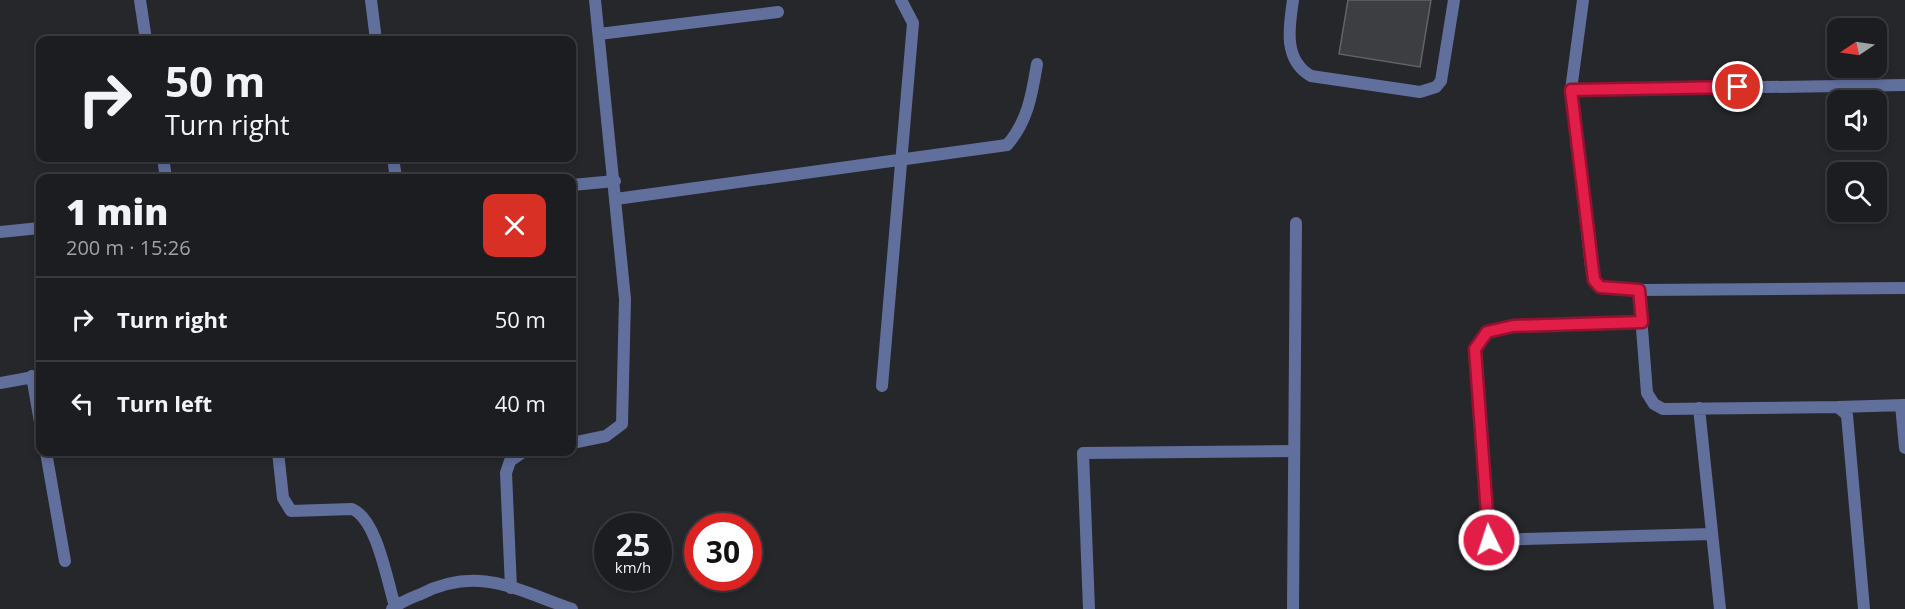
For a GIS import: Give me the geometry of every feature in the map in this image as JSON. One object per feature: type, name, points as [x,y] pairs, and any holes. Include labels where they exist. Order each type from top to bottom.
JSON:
[{"type":"street","points":[[140,0],[145,36]]},
{"type":"street","points":[[371,0],[376,36]]},
{"type":"street","points":[[576,442],[614,433],[622,424],[625,299],[615,181],[595,0]]},
{"type":"street","points":[[882,386],[913,23],[901,0]]},
{"type":"street","points":[[1293,0],[1289,40],[1297,65],[1303,71],[1311,76],[1420,92],[1436,87],[1441,81],[1454,0]]},
{"type":"street","points":[[1583,0],[1571,90],[1594,280],[1600,287],[1639,290],[1905,288]]},
{"type":"street","points":[[599,34],[778,12]]},
{"type":"street","points":[[616,199],[1007,145],[1016,134],[1028,110],[1037,64]]},
{"type":"street","points":[[1571,90],[1905,85]]},
{"type":"street","points":[[576,185],[615,181]]},
{"type":"street","points":[[1293,609],[1296,223]]},
{"type":"street","points":[[0,232],[36,228]]},
{"type":"street","points":[[1639,290],[1647,393],[1654,404],[1663,409],[1903,405],[1905,448]]},
{"type":"street","points":[[1642,322],[1513,326],[1487,332],[1475,349],[1489,540],[1712,534]]},
{"type":"street","points":[[0,382],[36,376]]},
{"type":"street","points":[[1838,407],[1848,415],[1850,426],[1864,609]]},
{"type":"street","points":[[1699,408],[1720,609]]},
{"type":"street","points":[[1089,609],[1083,453],[1294,451]]},
{"type":"street","points":[[47,456],[65,561]]},
{"type":"street","points":[[278,456],[283,498],[291,511],[352,509],[362,513],[370,526],[393,608],[437,586],[461,579],[484,579],[572,609]]},
{"type":"street","points":[[511,588],[506,473],[510,461],[518,456]]},
{"type":"building","points":[[1348,0],[1431,0],[1420,67],[1339,54]]},
{"type":"route","points":[[1489,540],[1475,349],[1487,332],[1513,326],[1642,322],[1639,290],[1600,287],[1594,280],[1571,90],[1738,87]]}]
